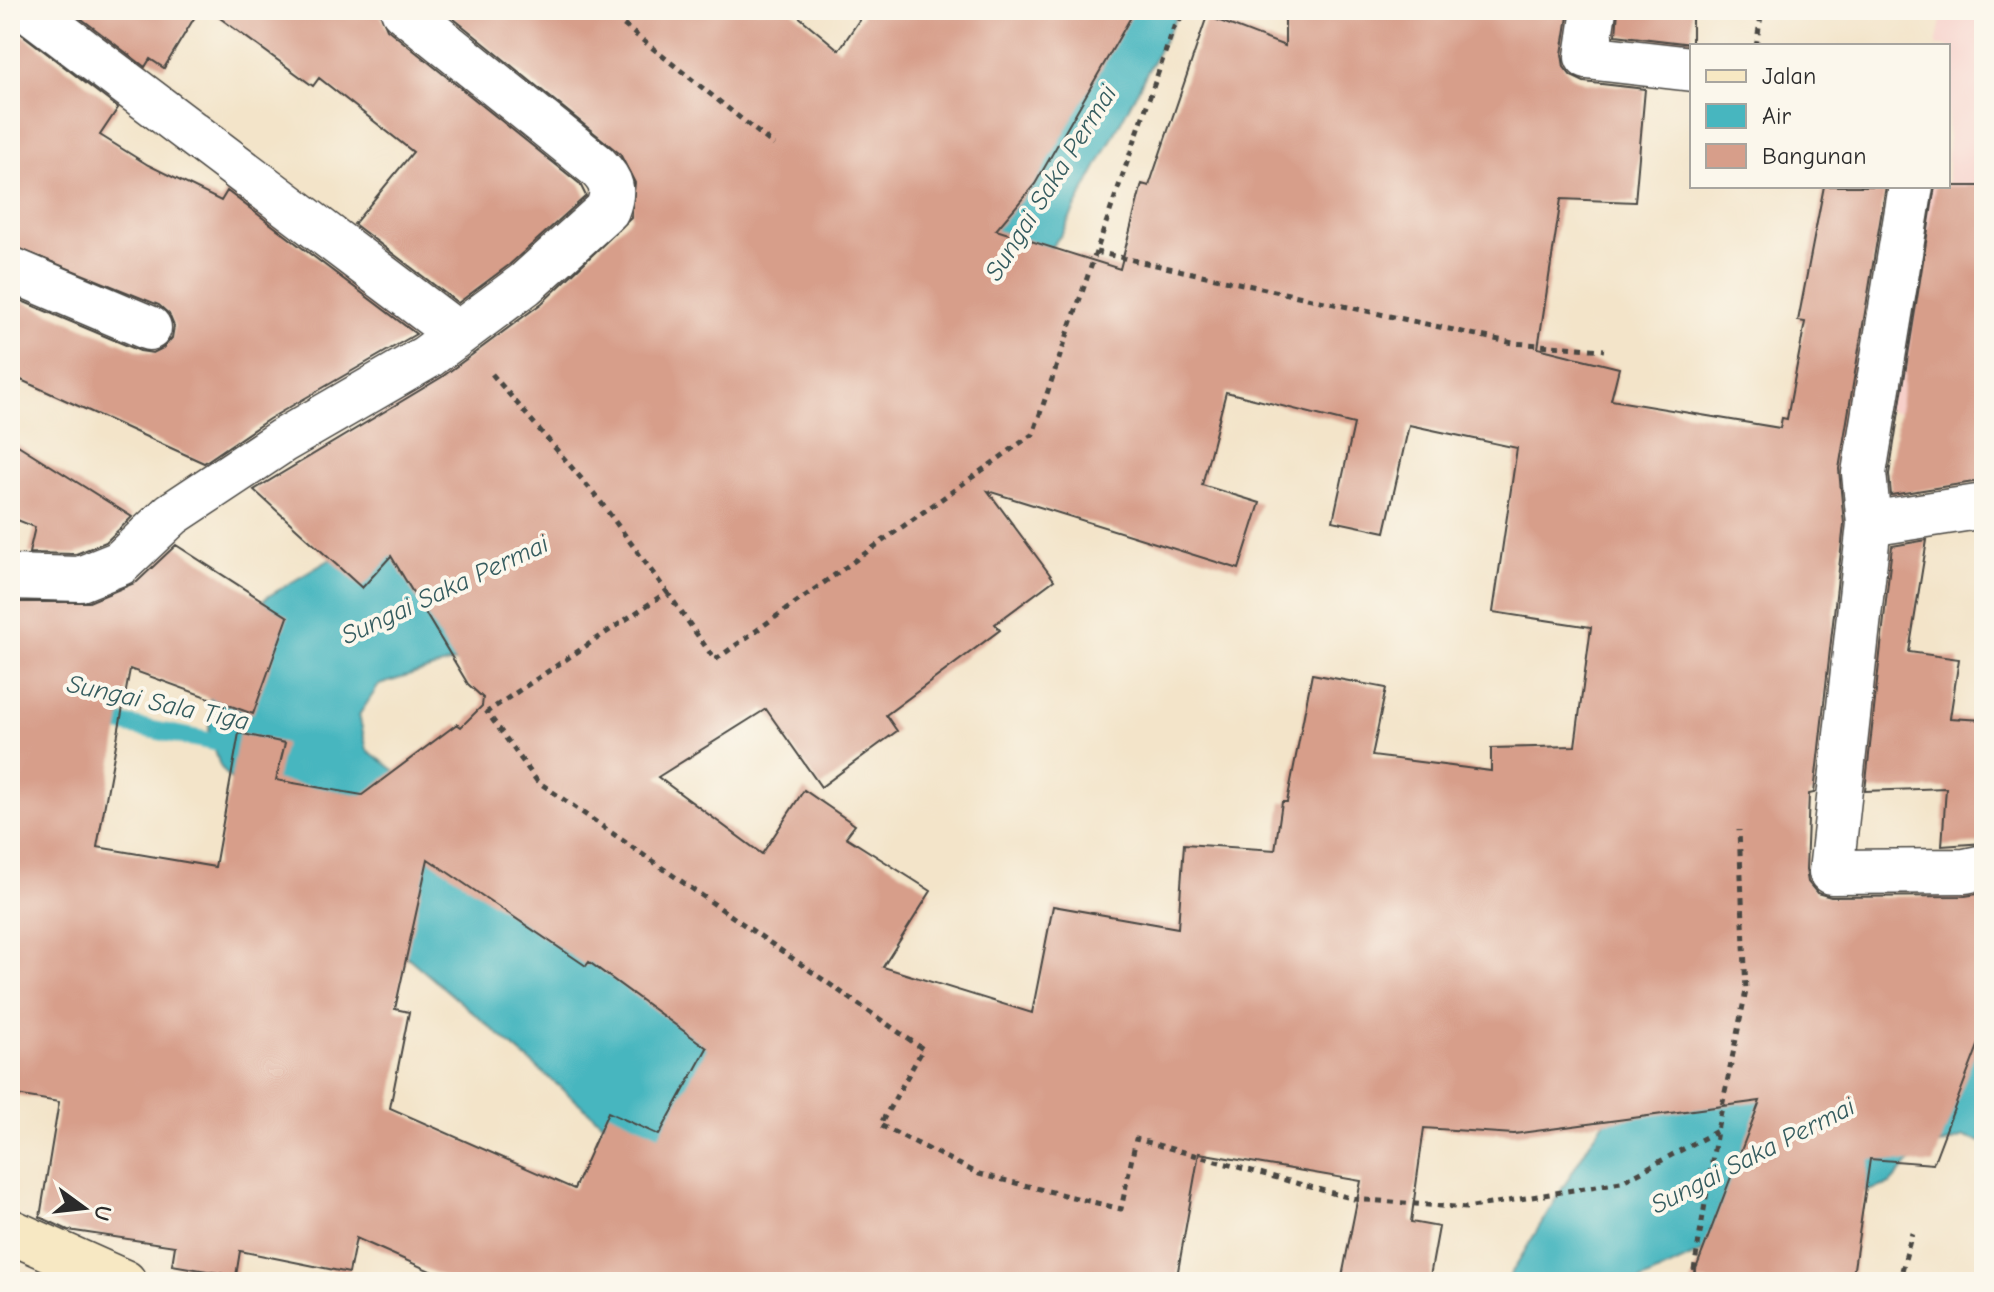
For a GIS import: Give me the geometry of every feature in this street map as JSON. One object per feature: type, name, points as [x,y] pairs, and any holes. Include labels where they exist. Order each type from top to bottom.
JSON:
[{"type":"street","points":[[29,10],[458,334]]},
{"type":"street","points":[[10,577],[80,579],[120,563],[172,514],[282,441],[427,357],[525,284],[607,210],[613,194],[609,179],[597,166],[403,10]]},
{"type":"street","points":[[1594,10],[1587,57],[1690,69]]},
{"type":"street","points":[[1911,188],[1864,473],[1869,524],[1831,872],[1965,871],[1984,867]]},
{"type":"street","points":[[10,269],[149,328]]},
{"type":"street","points":[[1869,524],[1984,506]]},
{"type":"street","points":[[10,1231],[124,1282]]},
{"type":"path","points":[[605,10],[774,145]]},
{"type":"path","points":[[458,334],[597,497],[715,660],[1033,434],[1174,27],[1188,10]]},
{"type":"path","points":[[1756,44],[1762,10]]},
{"type":"path","points":[[1096,252],[1513,343],[1604,350]]},
{"type":"path","points":[[667,592],[487,712],[537,781],[923,1049],[880,1125],[979,1174],[1121,1209],[1136,1139],[1354,1199],[1466,1208],[1621,1182],[1717,1131]]},
{"type":"path","points":[[1692,1282],[1717,1131],[1746,991],[1739,830]]},
{"type":"path","points":[[1899,1282],[1912,1233]]},
{"type":"shaded area","points":[[1943,10],[1984,10],[1984,433],[1867,405],[1909,188],[1950,188],[1950,44],[1936,44]]},
{"type":"water","name":"Sungai Saka Permai","points":[[1084,10],[1180,10],[1061,235],[970,346],[485,658],[449,663],[379,685],[359,715],[367,750],[544,881],[738,1035],[789,1282],[296,862],[220,766],[209,732],[210,696],[242,622],[267,597],[506,455]]},
{"type":"water","name":"Sungai Saka Permai","points":[[1984,979],[1984,1143],[1964,1137],[1919,1152],[1890,1184],[1766,1222],[1638,1282],[1506,1282],[1592,1139],[1636,1079]]},
{"type":"building","points":[[70,10],[199,10],[164,68],[150,59],[145,67]]},
{"type":"building","points":[[209,10],[379,10],[387,29],[580,184],[586,196],[509,265],[458,303],[354,224],[413,152],[319,78],[313,86]]},
{"type":"building","points":[[443,10],[791,10],[839,50],[866,10],[1135,10],[1035,184],[996,230],[1120,269],[1142,184],[1149,186],[1207,16],[1285,46],[1285,10],[1569,10],[1562,54],[1564,67],[1571,76],[1584,82],[1645,89],[1635,202],[1561,199],[1538,348],[1619,368],[1611,400],[1780,428],[1782,418],[1787,419],[1805,322],[1798,321],[1824,188],[1886,188],[1839,469],[1844,524],[1814,793],[1809,794],[1806,870],[1808,882],[1817,893],[1831,897],[1965,896],[1984,893],[1984,1030],[1933,1164],[1870,1159],[1852,1282],[1691,1282],[1760,1101],[1514,1134],[1424,1128],[1411,1222],[1439,1227],[1429,1282],[1341,1282],[1361,1181],[1199,1153],[1176,1282],[455,1282],[356,1238],[349,1273],[240,1251],[236,1276],[172,1265],[175,1246],[68,1230],[40,1217],[59,1102],[10,1094],[10,634],[17,602],[89,602],[137,582],[176,545],[288,617],[253,714],[130,669],[97,847],[215,867],[239,733],[285,743],[276,780],[362,795],[457,724],[461,727],[482,706],[483,698],[468,684],[391,556],[362,588],[254,490],[442,377],[542,303],[631,218],[635,183],[620,154]],"holes":[[[1226,392],[1354,424],[1333,521],[1385,532],[1409,425],[1517,448],[1493,612],[1591,627],[1575,746],[1491,748],[1491,771],[1372,756],[1386,688],[1312,674],[1287,802],[1282,802],[1275,850],[1184,844],[1178,928],[1053,906],[1032,1013],[883,967],[931,891],[846,837],[855,825],[804,790],[762,854],[658,777],[766,709],[821,787],[897,731],[886,715],[1000,630],[995,624],[1054,580],[988,491],[1239,569],[1260,503],[1202,485]],[[428,859],[586,966],[589,962],[707,1048],[659,1135],[608,1112],[574,1189],[390,1108],[409,1012],[395,1009]]]},
{"type":"building","points":[[1618,10],[1692,10],[1692,44],[1616,35]]},
{"type":"building","points":[[10,25],[118,108],[100,135],[148,165],[221,201],[227,191],[416,334],[269,419],[204,463],[10,375],[10,296],[140,351],[153,353],[163,348],[172,338],[174,326],[169,314],[159,305],[10,245]]},
{"type":"building","points":[[1984,186],[1984,451],[1980,481],[1891,495],[1889,474],[1935,188]]},
{"type":"building","points":[[10,440],[132,517],[106,542],[76,554],[29,553],[35,527],[10,517]]},
{"type":"building","points":[[1927,540],[1909,652],[1959,659],[1950,718],[1984,720],[1984,843],[1942,846],[1946,788],[1865,791],[1892,546]]},
{"type":"waterway","name":"Sungai Sala Tiga","points":[[98,719],[234,746]]}]
